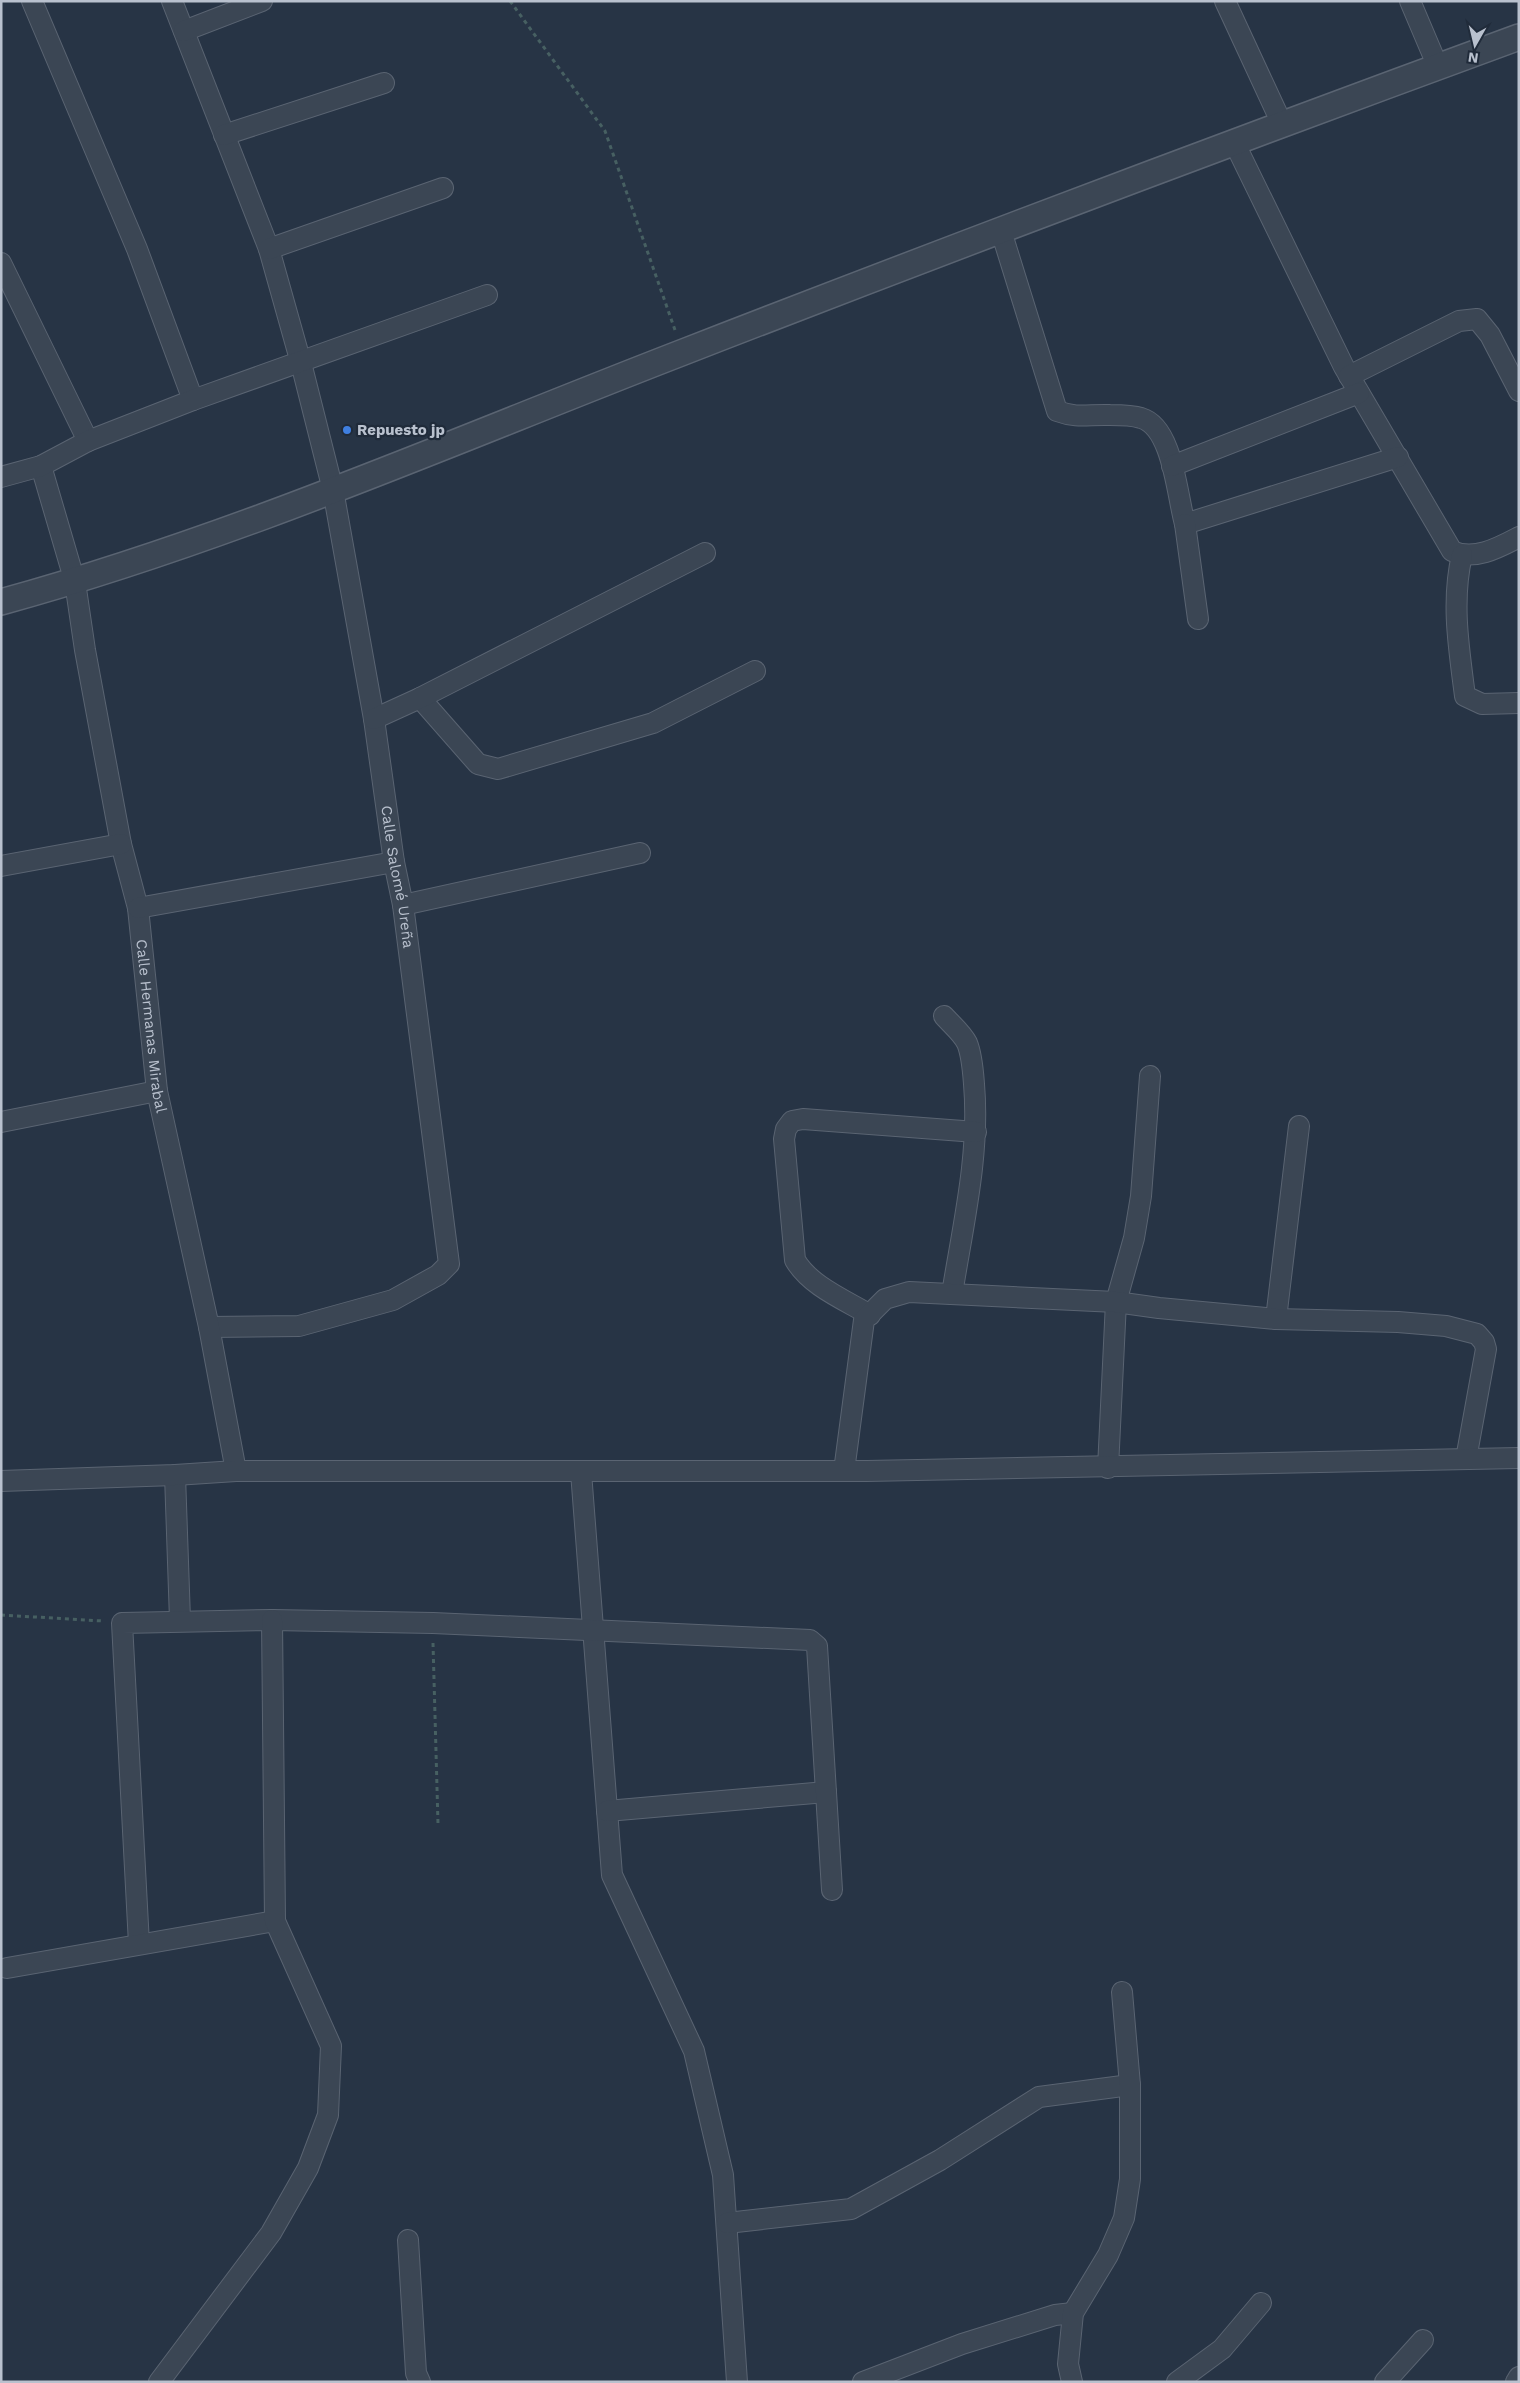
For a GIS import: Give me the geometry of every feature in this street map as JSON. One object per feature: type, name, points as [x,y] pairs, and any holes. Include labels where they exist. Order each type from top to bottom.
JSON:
[{"type":"street","points":[[32,1],[137,250],[193,400]]},
{"type":"street","name":"Calle Salomé Ureña","points":[[172,1],[269,249],[301,363],[333,490],[374,719],[394,862],[404,905],[449,1264],[438,1275],[393,1300],[300,1326],[209,1327]]},
{"type":"street","points":[[184,31],[262,1]]},
{"type":"street","points":[[1225,1],[1282,124]]},
{"type":"street","points":[[1410,1],[1438,67]]},
{"type":"street","points":[[1,602],[75,582],[257,520],[683,352],[1234,142],[1519,37]]},
{"type":"street","points":[[224,135],[384,83]]},
{"type":"street","points":[[1234,142],[1354,384],[1452,551],[1462,555],[1481,553],[1519,537]]},
{"type":"street","points":[[269,249],[443,188]]},
{"type":"street","points":[[1001,231],[1057,411],[1074,417],[1108,415],[1141,418],[1152,424],[1160,432],[1172,466],[1185,524],[1198,619]]},
{"type":"street","points":[[1,264],[88,441]]},
{"type":"street","points":[[1,477],[41,466],[88,441],[193,400],[487,295]]},
{"type":"street","points":[[1172,466],[1354,384],[1459,321],[1477,319],[1490,335],[1519,391]]},
{"type":"street","points":[[1185,524],[1398,457]]},
{"type":"street","name":"Calle Hermanas Mirabal","points":[[41,466],[75,582],[84,650],[121,844],[138,908],[157,1091],[209,1327],[236,1471]]},
{"type":"street","points":[[374,719],[420,698],[705,553]]},
{"type":"street","points":[[1462,555],[1456,577],[1456,623],[1465,696],[1482,704],[1519,703]]},
{"type":"street","points":[[420,698],[478,764],[498,770],[652,723],[756,671]]},
{"type":"street","points":[[1,866],[121,844]]},
{"type":"street","points":[[404,905],[640,853]]},
{"type":"street","points":[[138,908],[394,862]]},
{"type":"street","points":[[944,1016],[966,1042],[973,1068],[976,1132],[952,1294]]},
{"type":"street","points":[[1108,1468],[1116,1302],[1134,1238],[1141,1196],[1150,1076]]},
{"type":"street","points":[[1,1122],[157,1091]]},
{"type":"street","points":[[870,1315],[820,1285],[800,1269],[795,1260],[784,1139],[786,1129],[792,1121],[803,1119],[976,1132]]},
{"type":"street","points":[[1276,1319],[1299,1126]]},
{"type":"street","points":[[844,1472],[861,1329],[864,1320],[885,1299],[909,1292],[1116,1302],[1276,1319],[1398,1322],[1446,1326],[1477,1334],[1484,1342],[1486,1349],[1466,1459]]},
{"type":"street","points":[[1,1481],[175,1476],[236,1471],[844,1472],[1519,1458]]},
{"type":"street","points":[[581,1472],[612,1875],[694,2051],[724,2175],[737,2382]]},
{"type":"street","points":[[175,1476],[180,1620]]},
{"type":"street","points":[[159,2382],[271,2233],[308,2168],[328,2115],[331,2046],[275,1921],[272,1620]]},
{"type":"street","points":[[139,1944],[122,1622],[272,1620],[433,1623],[810,1640],[817,1646],[832,1890]]},
{"type":"street","points":[[607,1811],[826,1792]]},
{"type":"street","points":[[7,1968],[275,1921]]},
{"type":"street","points":[[1072,2382],[1068,2364],[1073,2313],[1108,2255],[1124,2218],[1130,2179],[1130,2085],[1122,1992]]},
{"type":"street","points":[[727,2223],[851,2210],[940,2160],[1039,2097],[1130,2085]]},
{"type":"street","points":[[408,2240],[416,2373],[420,2382]]},
{"type":"street","points":[[1176,2382],[1222,2349],[1261,2303]]},
{"type":"street","points":[[863,2382],[962,2344],[1055,2315],[1073,2313]]},
{"type":"street","points":[[1385,2382],[1422,2340]]},
{"type":"street","points":[[1516,2382],[1519,2377]]},
{"type":"path","points":[[510,1],[605,131],[683,352]]},
{"type":"path","points":[[1,1615],[122,1622]]},
{"type":"path","points":[[433,1623],[438,1824]]},
{"type":"place","name":"Repuesto jp","points":[[347,430]]}]
